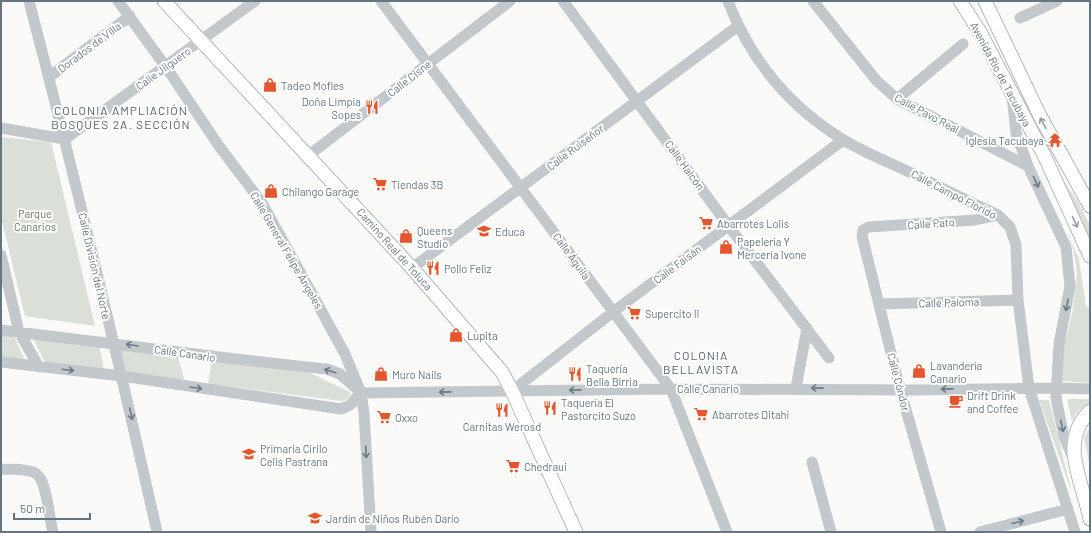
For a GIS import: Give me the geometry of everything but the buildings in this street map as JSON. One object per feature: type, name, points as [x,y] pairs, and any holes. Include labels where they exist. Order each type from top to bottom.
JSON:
[{"type":"main road","name":"Camino Real de Toluca","points":[[164,1],[412,268],[492,359],[502,372],[512,391],[576,532]]},
{"type":"main road","name":"Avenida Río de Tacubaya","points":[[960,1],[980,32],[1044,155],[1090,256]]},
{"type":"main road","name":"Avenida Río de Tacubaya","points":[[985,1],[1040,116],[1090,206]]},
{"type":"main road","points":[[1090,411],[1081,420],[1075,433],[1075,463],[1090,519]]},
{"type":"street","name":"Calle División del Norte","points":[[29,1],[65,139],[114,342],[157,532]]},
{"type":"street","name":"Calle General Felipe Ángeles","points":[[118,1],[166,67],[219,146],[262,203],[345,354],[361,393],[364,413],[370,532]]},
{"type":"street","name":"Calle Jilguero","points":[[65,139],[255,1]]},
{"type":"street","name":"Calle Águila","points":[[381,1],[670,389],[727,532]]},
{"type":"street","name":"Calle Cisne","points":[[309,156],[510,1]]},
{"type":"street","name":"Calle Halcón","points":[[563,1],[638,100],[728,225],[829,358]]},
{"type":"street","name":"Calle Campo Florido","points":[[728,1],[738,26],[754,54],[789,98],[816,122],[843,140],[998,215],[1010,228],[1016,245],[1018,300],[1029,388],[1075,532]]},
{"type":"street","name":"Calle Pavo Real","points":[[813,1],[876,80],[897,99],[1028,166]]},
{"type":"street","points":[[1020,18],[1057,1]]},
{"type":"street","name":"Dorados de Villa","points":[[49,77],[130,16]]},
{"type":"street","name":"Calle Ruiseñor","points":[[412,268],[738,26]]},
{"type":"street","points":[[897,99],[964,44]]},
{"type":"street","points":[[1011,91],[1016,133],[1028,166],[1066,247],[1070,286],[1059,344],[1056,398],[1064,438],[1075,463]]},
{"type":"street","points":[[1,128],[65,139]]},
{"type":"street","name":"Calle Faisán","points":[[512,391],[613,312],[843,140]]},
{"type":"street","name":"Calle Pato","points":[[863,230],[869,227],[975,220],[998,215]]},
{"type":"street","name":"Calle Cóndor","points":[[863,230],[862,236],[900,389],[941,532]]},
{"type":"street","points":[[1,255],[19,332],[38,367]]},
{"type":"street","name":"Calle Paloma","points":[[879,304],[1018,300]]},
{"type":"street","points":[[796,388],[807,328]]},
{"type":"street","name":"Calle Canario","points":[[1,330],[114,342],[192,355],[327,369],[340,374],[361,393],[796,388],[1090,389]]},
{"type":"street","points":[[1,362],[122,376],[329,408],[342,409],[350,405],[361,393]]},
{"type":"street","points":[[812,462],[831,532]]},
{"type":"street","points":[[1,469],[28,470],[37,473],[43,482],[53,532]]},
{"type":"street","points":[[980,532],[1068,509]]},
{"type":"green space","name":"Parque Canarios","points":[[1,137],[51,142],[95,326],[25,316],[1,217]]},
{"type":"green space","points":[[1063,180],[1078,202],[1090,225],[1090,246]]},
{"type":"green space","points":[[1068,235],[1079,259],[1086,307],[1090,308],[1090,383],[1062,381],[1064,346],[1072,314],[1077,274],[1074,252]]},
{"type":"green space","points":[[1,333],[13,334],[25,360],[1,358]]},
{"type":"green space","points":[[33,338],[99,344],[104,370],[47,364],[44,361]]},
{"type":"green space","points":[[120,350],[178,357],[184,378],[182,380],[128,374],[125,371]]},
{"type":"green space","points":[[212,360],[306,371],[350,392],[351,395],[342,401],[208,384]]},
{"type":"green space","points":[[1067,399],[1090,399],[1090,402],[1077,412],[1072,421]]},
{"type":"green space","points":[[1039,400],[1049,400],[1072,493]]},
{"type":"green space","points":[[1090,427],[1090,467],[1084,438]]},
{"type":"place","name":"Tadeo Mofles","points":[[270,85]]},
{"type":"place","name":"Doña Limpia Sopes","points":[[372,107]]},
{"type":"place","name":"Iglesia Tacubaya","points":[[1055,140]]},
{"type":"place","name":"Tiendas 3B","points":[[380,184]]},
{"type":"place","name":"Chilango Garage","points":[[271,191]]},
{"type":"place","name":"Abarrotes Lolis","points":[[706,223]]},
{"type":"place","name":"Educa","points":[[484,231]]},
{"type":"place","name":"Queens Studio","points":[[406,236]]},
{"type":"place","name":"Papelería Y Merceria Ivone","points":[[726,247]]},
{"type":"place","name":"Pollo Feliz","points":[[433,268]]},
{"type":"place","name":"Supercito II","points":[[634,313]]},
{"type":"place","name":"Lupita","points":[[456,335]]},
{"type":"place","name":"Lavandería Canario","points":[[919,371]]},
{"type":"place","name":"Muro Nails","points":[[381,374]]},
{"type":"place","name":"Taquería Bella Birria","points":[[575,374]]},
{"type":"place","name":"Drift Drink and Coffee","points":[[956,401]]},
{"type":"place","name":"Taquería El Pastorcito Suzo","points":[[550,408]]},
{"type":"place","name":"Carnitas Werosd","points":[[502,410]]},
{"type":"place","name":"Abarrotes Ditahi","points":[[701,414]]},
{"type":"place","name":"Oxxo","points":[[384,417]]},
{"type":"place","name":"Primaria Cirilo Celis Pastrana","points":[[249,454]]},
{"type":"place","name":"Chedraui","points":[[513,466]]},
{"type":"place","name":"Jardín de Niños Rubén Darío","points":[[315,518]]},
{"type":"district","name":"COLONIA AMPLIACIÓN BOSQUES 2A. SECCIÓN","points":[[121,117]]},
{"type":"district","name":"COLONIA BELLAVISTA","points":[[701,362]]}]
